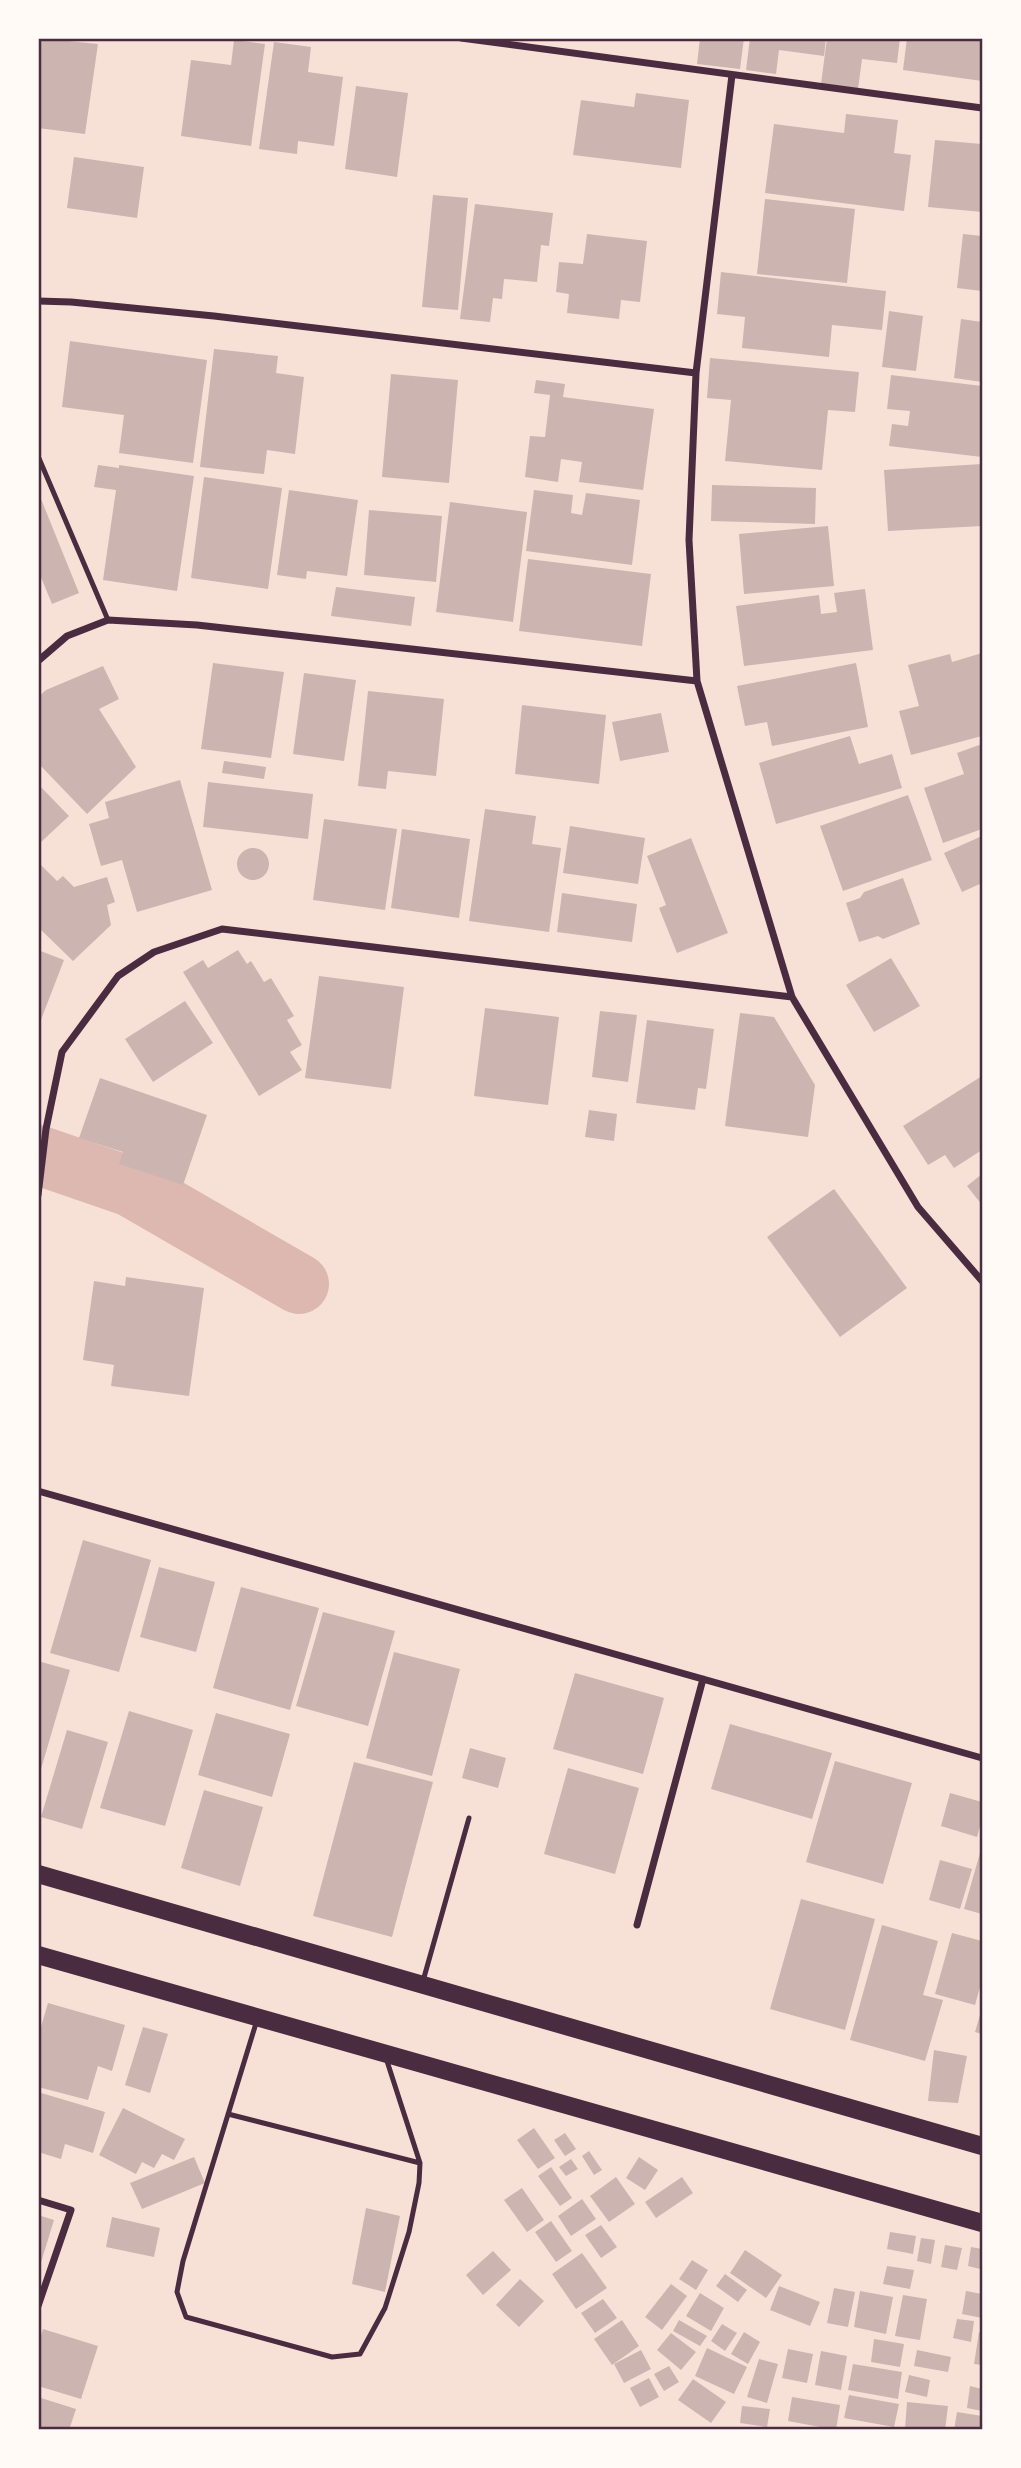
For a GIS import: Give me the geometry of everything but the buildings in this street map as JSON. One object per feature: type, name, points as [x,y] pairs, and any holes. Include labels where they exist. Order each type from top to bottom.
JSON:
[{"type":"main road","points":[[38,1874],[982,2146]]},
{"type":"main road","points":[[38,1955],[982,2224]]},
{"type":"street","points":[[461,38],[982,108]]},
{"type":"street","points":[[732,75],[695,373],[689,540],[697,681],[792,997],[918,1207],[982,1281]]},
{"type":"street","points":[[38,301],[214,316],[695,373]]},
{"type":"street","points":[[38,661],[67,636],[108,620],[197,625],[697,681]]},
{"type":"street","points":[[38,1195],[46,1129],[62,1052],[118,976],[154,952],[222,929],[792,997]]},
{"type":"street","points":[[38,1491],[982,1758]]},
{"type":"street","points":[[636,1925],[703,1679]]},
{"type":"street","points":[[38,2200],[71,2210],[38,2306]]},
{"type":"lane","points":[[38,456],[108,620]]},
{"type":"lane","points":[[422,1984],[469,1818]]},
{"type":"lane","points":[[258,2017],[183,2261],[177,2292],[186,2317],[332,2357],[360,2354],[385,2308],[408,2232],[419,2183],[420,2163],[385,2054]]},
{"type":"lane","points":[[228,2114],[420,2163]]},
{"type":"waterway","points":[[38,1155],[131,1187],[299,1284]]}]
